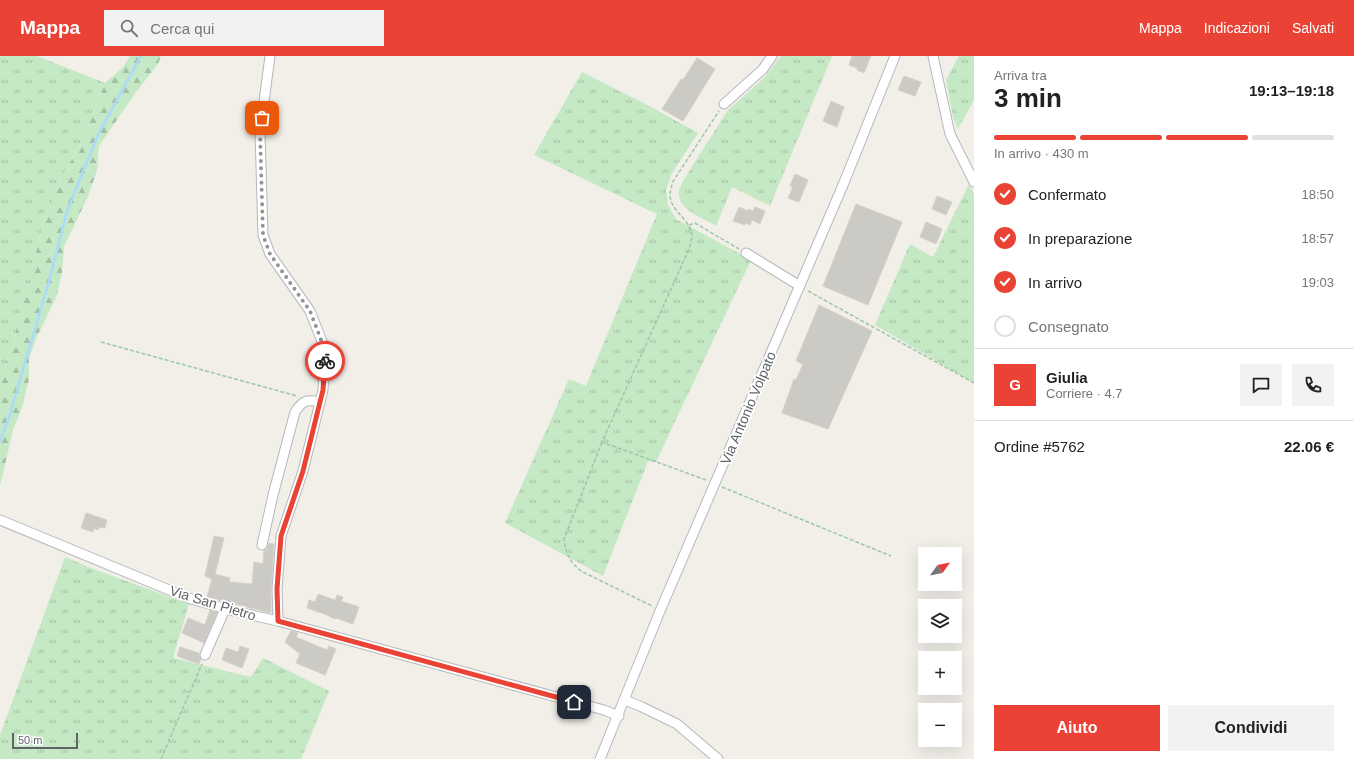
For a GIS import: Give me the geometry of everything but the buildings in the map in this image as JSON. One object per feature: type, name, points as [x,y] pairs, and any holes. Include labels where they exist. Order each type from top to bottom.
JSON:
[{"type":"street","points":[[270,56],[260,132],[263,235],[270,254],[310,311],[325,350],[323,390],[303,471],[281,536],[277,589],[278,621]]},
{"type":"street","points":[[724,104],[764,68],[772,56]]},
{"type":"street","name":"Via Antonio Volpato","points":[[600,759],[619,716],[660,611],[716,484],[843,185],[895,56]]},
{"type":"street","points":[[934,56],[950,134],[974,182]]},
{"type":"street","points":[[746,253],[800,286]]},
{"type":"street","points":[[262,545],[273,495],[295,412],[303,402],[310,400],[320,402]]},
{"type":"street","name":"Via San Pietro","points":[[0,520],[191,599],[225,609],[278,621],[604,710],[619,716]]},
{"type":"street","points":[[206,652],[225,609]]},
{"type":"street","points":[[625,700],[677,724],[718,759]]},
{"type":"path","points":[[660,611],[581,571],[571,563],[566,551],[564,539],[602,442],[689,249],[692,237],[689,226],[683,216],[672,205],[670,195],[672,183],[724,104]]},
{"type":"path","points":[[689,226],[695,223],[746,253]]},
{"type":"path","points":[[800,286],[974,382]]},
{"type":"path","points":[[100,342],[310,400]]},
{"type":"path","points":[[602,442],[716,484],[892,556]]},
{"type":"path","points":[[161,759],[206,652]]},
{"type":"green space","points":[[0,56],[37,56],[105,83],[80,146],[59,181],[41,232],[17,323],[15,339],[7,359],[0,389]]},
{"type":"green space","points":[[130,56],[161,56],[158,64],[136,92],[99,146],[97,170],[89,194],[64,247],[62,272],[57,295],[35,341],[29,359],[29,379],[22,408],[13,430],[0,486],[0,389],[7,359],[15,339],[17,323],[41,232],[59,181],[80,146],[105,83],[123,67]]},
{"type":"green space","points":[[781,56],[832,56],[770,206],[732,187],[716,226],[686,208],[679,197],[680,186],[728,110],[764,78]]},
{"type":"green space","points":[[959,56],[974,56],[974,100],[958,129],[953,117],[946,80]]},
{"type":"green space","points":[[582,72],[698,133],[672,173],[666,190],[668,205],[676,219],[751,260],[656,462],[648,461],[603,576],[505,523],[569,379],[586,386],[657,214],[534,155]]},
{"type":"green space","points":[[969,184],[974,194],[974,383],[875,325],[910,244],[933,257]]},
{"type":"green space","points":[[65,557],[189,604],[173,658],[251,677],[263,658],[329,691],[301,759],[0,759],[0,735]]},
{"type":"waterway","points":[[0,441],[10,414],[50,278],[67,211],[98,135],[141,56]]},
{"type":"way so far","points":[[262,118],[260,132],[263,235],[270,254],[310,311],[318,328],[325,350],[325,361]]},
{"type":"route","points":[[325,361],[323,390],[303,471],[281,536],[277,589],[278,621],[574,702]]}]
